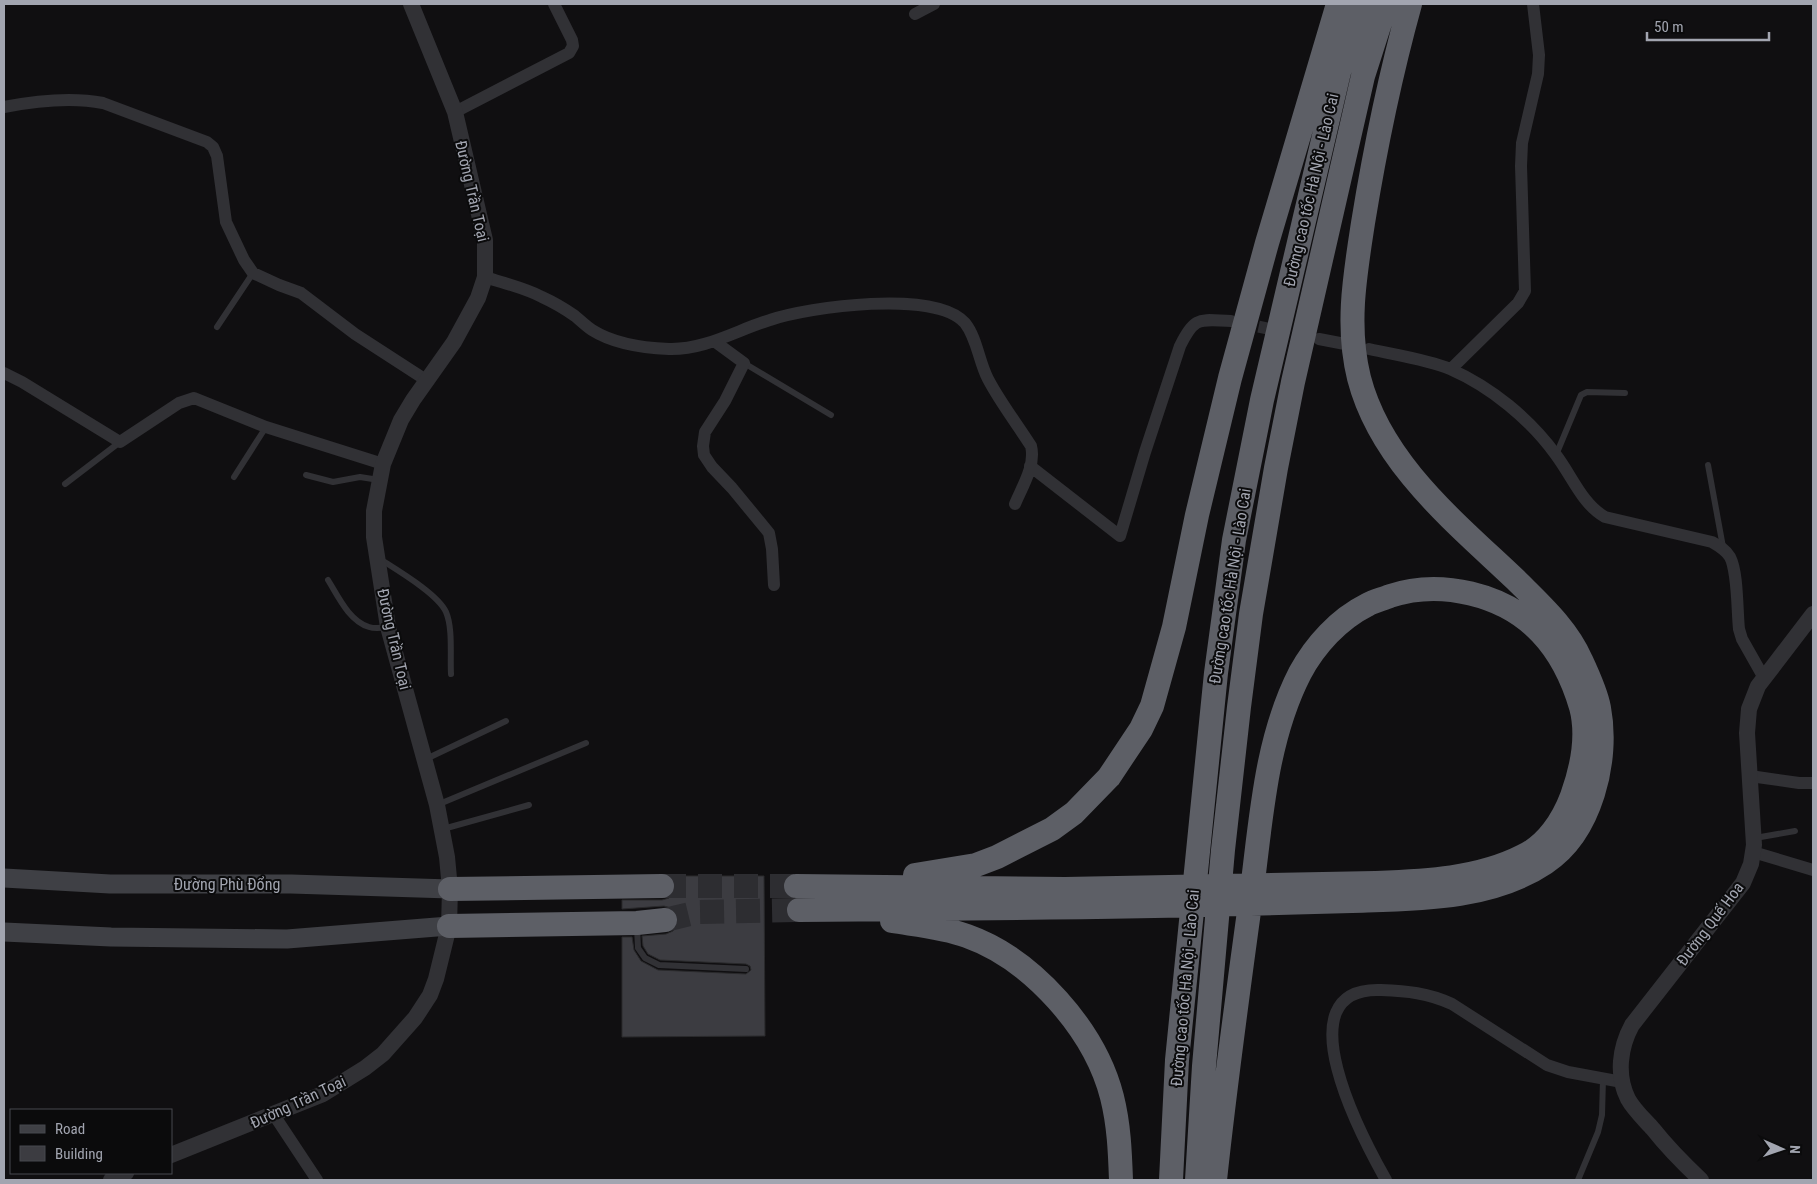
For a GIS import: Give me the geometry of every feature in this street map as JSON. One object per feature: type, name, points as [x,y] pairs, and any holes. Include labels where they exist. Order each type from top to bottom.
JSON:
[{"type":"highway","points":[[1065,899],[796,886],[905,877],[959,869],[997,857],[1052,829],[1074,813],[1109,777],[1141,729],[1152,706],[1172,636],[1199,506],[1230,378],[1338,4]]},
{"type":"highway","name":"Đường cao tốc Hà Nội - Lào Cai","points":[[1171,1180],[1177,1060],[1216,672],[1234,540],[1262,400],[1339,72],[1361,4]]},
{"type":"highway","name":"Đường cao tốc Hà Nội - Lào Cai","points":[[1197,1180],[1204,1066],[1223,850],[1251,614],[1293,382],[1363,76],[1386,4]]},
{"type":"highway","points":[[1121,1180],[1117,1119],[1102,1068],[1090,1043],[1069,1013],[1050,992],[1030,975],[997,951],[974,938],[951,930],[870,917],[799,910],[1065,899],[1376,892],[1416,899],[1476,891],[1501,884],[1546,863],[1562,849],[1586,812],[1599,772],[1603,740],[1599,704],[1579,655],[1554,618],[1430,497],[1388,443],[1360,383],[1355,360],[1352,302],[1372,168],[1390,78],[1410,4]]},
{"type":"highway","points":[[1215,1180],[1228,1060],[1264,793],[1275,738],[1285,707],[1300,674],[1315,649],[1338,624],[1368,604],[1406,591],[1446,589],[1478,595],[1510,608],[1540,632],[1564,664],[1582,709],[1585,741],[1581,772],[1568,806],[1559,822],[1548,837],[1525,856],[1497,867],[1376,892]]},
{"type":"highway","points":[[450,890],[662,886]]},
{"type":"highway","points":[[449,926],[637,923],[665,920]]},
{"type":"main road","name":"Đường Phù Đổng","points":[[4,878],[110,884],[291,884],[450,890]]},
{"type":"main road","points":[[4,932],[111,937],[287,939],[449,926]]},
{"type":"street","name":"Đường Trần Toại","points":[[172,1155],[324,1094],[371,1064],[400,1036],[430,995],[441,962],[449,926],[450,890],[443,830],[388,628],[374,537],[374,511],[381,472],[400,420],[454,342],[478,298],[485,277],[485,240],[454,112],[411,4]]},
{"type":"street","points":[[454,112],[569,53],[573,46],[572,40],[554,4]]},
{"type":"street","points":[[915,14],[934,4]]},
{"type":"street","points":[[1451,370],[1518,303],[1525,291],[1522,144],[1538,74],[1539,55],[1533,4]]},
{"type":"street","points":[[4,107],[54,101],[88,100],[103,103],[207,142],[213,147],[217,156],[226,222],[244,260],[253,273],[280,286],[301,293],[355,334],[426,380]]},
{"type":"street","points":[[485,277],[541,296],[573,315],[592,330],[622,342],[671,349],[699,346],[770,320],[801,311],[841,306],[898,303],[930,306],[946,311],[964,322],[988,378],[1031,446],[1030,466],[1015,504]]},
{"type":"street","points":[[1030,466],[1120,536],[1150,434],[1180,346],[1188,329],[1195,322],[1202,320],[1231,321]]},
{"type":"street","points":[[1319,339],[1344,344]]},
{"type":"street","points":[[714,341],[744,363],[725,401],[705,432],[704,455],[712,467],[769,533],[774,585]]},
{"type":"street","points":[[1369,349],[1451,370],[1492,392],[1517,412],[1556,455],[1586,501],[1605,517],[1712,542],[1723,549],[1730,556],[1734,567],[1739,629],[1742,639],[1764,678]]},
{"type":"street","points":[[4,373],[120,442],[179,403],[194,398],[381,472]]},
{"type":"street","name":"Đường Quế Hoa","points":[[1701,1180],[1676,1157],[1629,1100],[1622,1082],[1620,1062],[1624,1039],[1632,1025],[1743,883],[1752,864],[1754,845],[1747,733],[1749,709],[1758,686],[1813,614]]},
{"type":"street","points":[[1750,776],[1799,783],[1813,783]]},
{"type":"street","points":[[1754,845],[1813,870]]},
{"type":"street","points":[[1386,1180],[1362,1137],[1345,1097],[1334,1055],[1332,1038],[1338,1010],[1344,1001],[1357,993],[1372,990],[1412,991],[1435,996],[1452,1004],[1547,1065],[1568,1072],[1622,1082]]},
{"type":"street","points":[[274,1115],[317,1180]]},
{"type":"lane","points":[[218,327],[253,273]]},
{"type":"lane","points":[[744,363],[831,415]]},
{"type":"lane","points":[[1556,455],[1581,394],[1586,392],[1625,393]]},
{"type":"lane","points":[[234,477],[266,427]]},
{"type":"lane","points":[[65,484],[120,442]]},
{"type":"lane","points":[[1708,465],[1723,549]]},
{"type":"lane","points":[[306,475],[333,482],[381,472]]},
{"type":"lane","points":[[377,557],[418,584],[446,610],[449,621],[451,674]]},
{"type":"lane","points":[[328,580],[355,620],[371,628],[388,628]]},
{"type":"lane","points":[[424,760],[506,722]]},
{"type":"lane","points":[[437,805],[586,743]]},
{"type":"lane","points":[[443,830],[529,805]]},
{"type":"lane","points":[[1754,845],[1795,831]]},
{"type":"lane","points":[[637,923],[638,948],[645,958],[659,965],[746,969]]},
{"type":"lane","points":[[1578,1180],[1598,1132],[1602,1115],[1603,1079]]},
{"type":"building","points":[[671,876],[764,876],[765,1036],[622,1037],[622,937],[632,937],[634,950],[641,961],[658,970],[746,974],[751,970],[750,966],[746,964],[660,960],[648,954],[643,946],[642,936],[666,934],[673,931],[678,925],[679,918],[671,908],[664,906],[622,909],[622,900],[662,900],[669,898],[674,893],[676,886]]},
{"type":"tunnel","points":[[1241,323],[1307,337]]},
{"type":"tunnel","points":[[662,886],[796,886]]},
{"type":"tunnel","points":[[665,920],[698,912],[799,910]]}]
